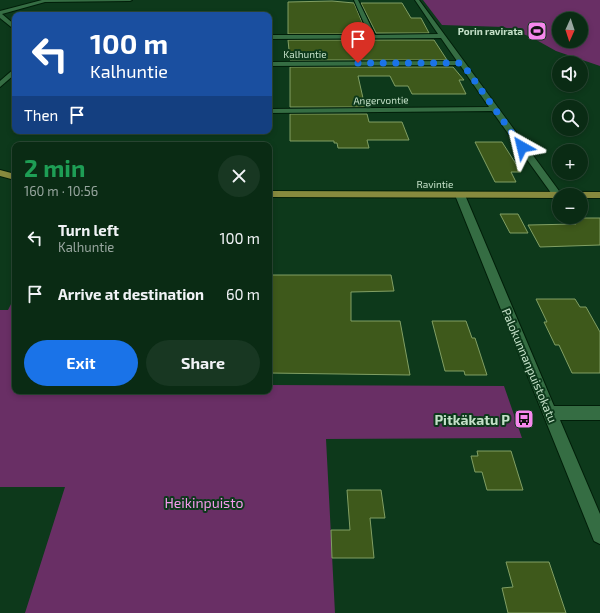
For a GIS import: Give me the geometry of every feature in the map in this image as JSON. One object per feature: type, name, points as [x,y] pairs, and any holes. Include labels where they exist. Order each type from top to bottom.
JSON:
[{"type":"main road","points":[[0,173],[12,176]]},
{"type":"main road","name":"Ravintie","points":[[272,194],[552,195]]},
{"type":"main road","name":"Ravintie","points":[[588,195],[600,195]]},
{"type":"street","points":[[0,14],[47,0],[130,0]]},
{"type":"street","points":[[356,0],[373,37]]},
{"type":"street","points":[[417,0],[552,188]]},
{"type":"street","points":[[0,14],[12,25]]},
{"type":"street","points":[[272,37],[443,36]]},
{"type":"street","name":"Kalhuntie","points":[[272,64],[462,63]]},
{"type":"street","points":[[0,85],[12,73]]},
{"type":"street","name":"Angervontie","points":[[272,111],[494,109]]},
{"type":"street","name":"Palokunnanpuistokatu","points":[[460,195],[600,535]]},
{"type":"street","points":[[550,413],[600,413]]},
{"type":"green space","name":"Porin ravirata","points":[[423,0],[600,0],[600,66],[588,62],[588,56],[571,56],[556,51],[531,37],[504,27],[442,25]]},
{"type":"green space","name":"Heikinpuisto","points":[[12,302],[12,394],[272,394],[272,385],[504,386],[522,438],[326,439],[335,613],[25,613],[65,487],[0,487],[0,310],[8,310]]},
{"type":"building","points":[[332,1],[354,3],[367,34],[288,34],[288,2]]},
{"type":"building","points":[[361,3],[402,3],[411,18],[421,18],[429,33],[376,33]]},
{"type":"building","points":[[288,40],[434,40],[447,60],[290,60]]},
{"type":"building","points":[[290,67],[453,67],[464,80],[459,80],[466,94],[412,94],[408,86],[395,86],[390,76],[358,76],[365,107],[290,107]]},
{"type":"building","points":[[290,114],[367,114],[369,122],[402,122],[409,140],[367,140],[369,148],[338,148],[337,143],[334,143],[334,141],[290,141]]},
{"type":"building","points":[[475,142],[502,142],[521,172],[511,172],[516,182],[495,182]]},
{"type":"building","points":[[500,214],[518,214],[528,233],[510,233]]},
{"type":"building","points":[[588,218],[600,218],[600,245],[540,247],[528,225],[588,224]]},
{"type":"building","points":[[272,275],[391,275],[394,291],[351,292],[351,321],[400,321],[410,375],[272,373]]},
{"type":"building","points":[[536,299],[575,299],[580,307],[586,307],[600,332],[600,373],[572,373],[559,345],[555,345],[544,322],[547,322]]},
{"type":"building","points":[[432,321],[466,321],[472,338],[475,338],[487,375],[465,375],[464,371],[445,371]]},
{"type":"building","points":[[477,451],[511,451],[523,490],[487,490],[482,472],[475,472],[471,456],[478,456]]},
{"type":"building","points":[[347,490],[381,490],[385,518],[370,518],[374,558],[332,558],[331,530],[350,530]]},
{"type":"building","points":[[506,562],[549,562],[566,613],[508,613],[502,588],[513,587]]},
{"type":"place","name":"Porin ravirata","points":[[537,31]]},
{"type":"place","name":"Pitkäkatu P","points":[[524,419]]},
{"type":"route","points":[[358,63],[462,63],[522,147]]}]
